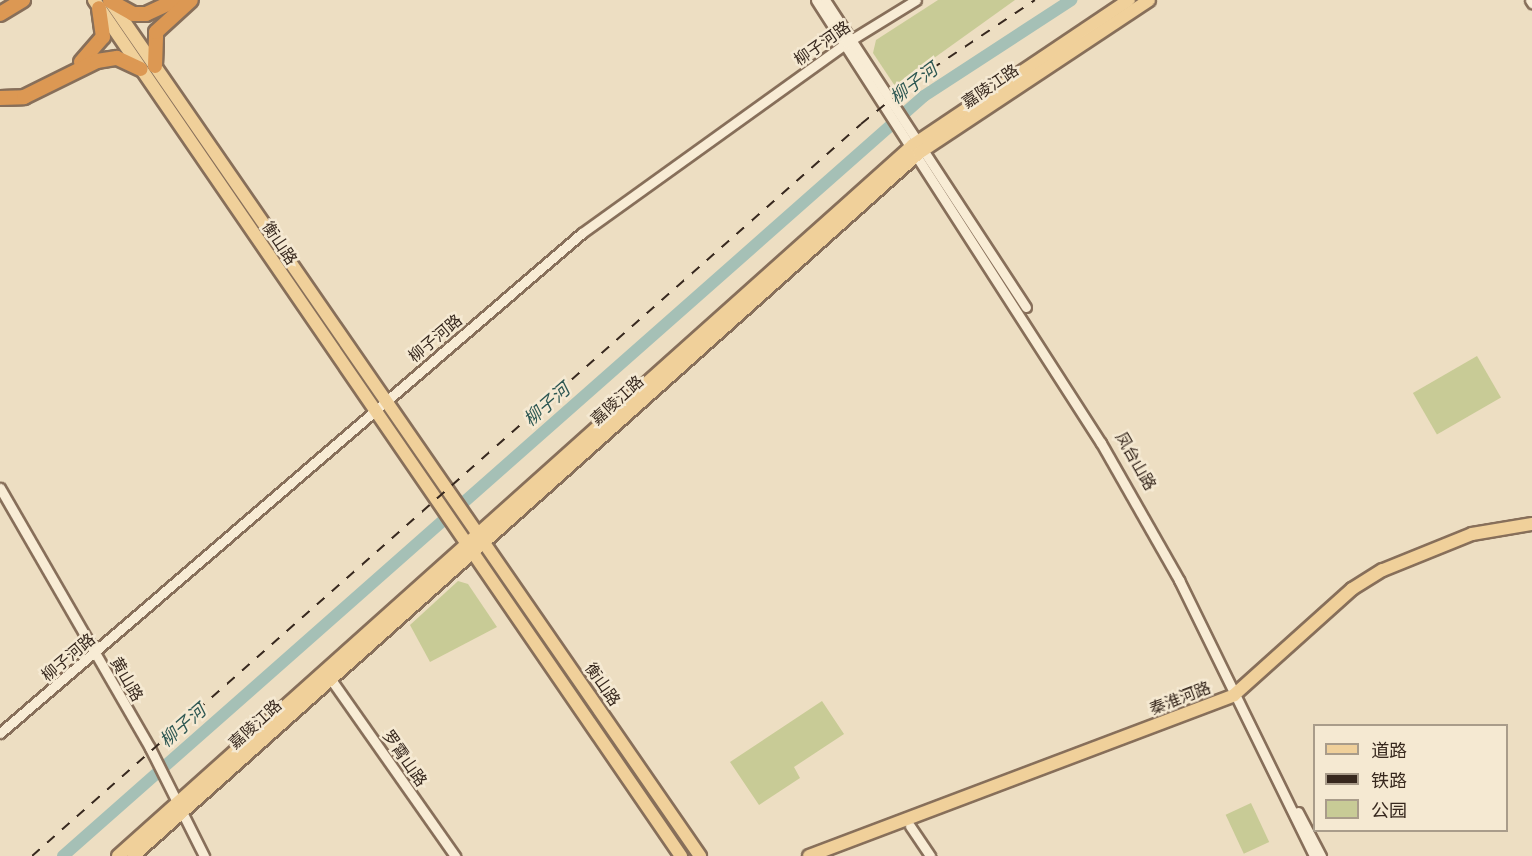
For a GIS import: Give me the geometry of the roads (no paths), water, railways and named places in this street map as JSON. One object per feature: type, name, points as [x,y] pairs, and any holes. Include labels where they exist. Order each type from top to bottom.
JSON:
[{"type":"highway","points":[[0,14],[23,0]]},
{"type":"highway","points":[[0,93],[28,90],[86,59],[103,37],[103,2],[133,14],[146,14],[177,0]]},
{"type":"highway","points":[[0,98],[24,97],[97,61],[117,58],[148,68],[156,32],[191,0]]},
{"type":"main road","name":"嘉陵江路","points":[[118,856],[179,802],[473,527],[916,143],[1129,0]]},
{"type":"main road","name":"嘉陵江路","points":[[133,856],[179,802],[330,678],[472,554],[916,143],[1149,0]]},
{"type":"main road","points":[[103,2],[148,68]]},
{"type":"main road","name":"衡山路","points":[[148,68],[385,400],[700,856]]},
{"type":"main road","name":"衡山路","points":[[148,68],[375,411],[681,856]]},
{"type":"main road","name":"秦淮河路","points":[[809,856],[1238,696],[1352,589],[1383,570],[1472,534],[1532,524]]},
{"type":"main road","name":"秦淮河路","points":[[829,856],[1238,696],[1357,593],[1387,575],[1474,540],[1532,530]]},
{"type":"street","points":[[816,0],[849,41]]},
{"type":"street","points":[[825,0],[849,41]]},
{"type":"street","name":"柳子河路","points":[[0,733],[96,654],[385,400],[582,233],[849,41],[916,0]]},
{"type":"street","name":"凤台山路","points":[[849,41],[916,143],[1073,395],[1179,579],[1321,856]]},
{"type":"street","name":"黄山路","points":[[0,489],[150,748],[204,856]]},
{"type":"street","name":"罗霄山路","points":[[330,678],[455,856]]},
{"type":"street","name":"凤台山路","points":[[1238,696],[1314,856]]},
{"type":"street","points":[[910,826],[930,856]]},
{"type":"waterway","name":"柳子河","points":[[63,856],[924,96],[1071,0]]},
{"type":"railway","points":[[32,856],[861,124],[915,80],[1035,0]]}]
